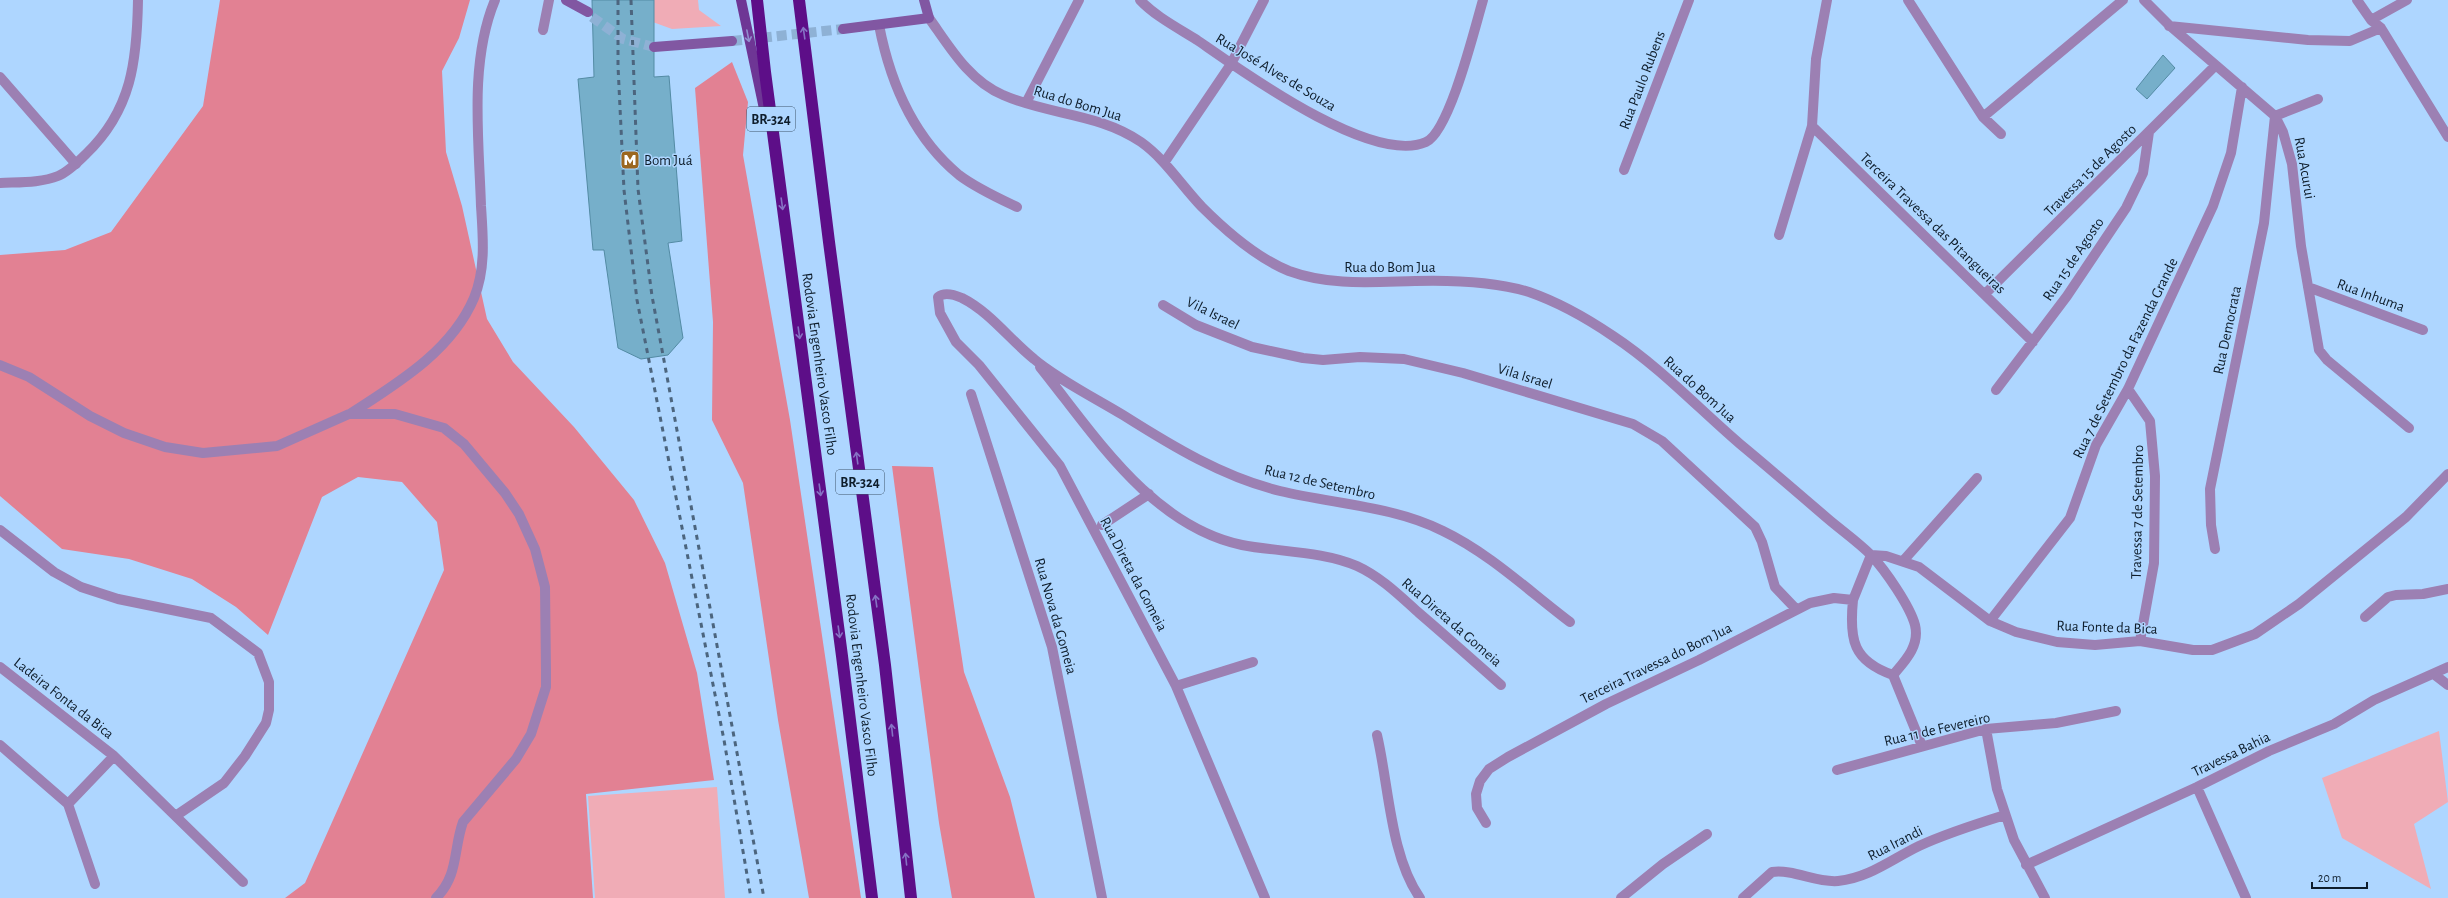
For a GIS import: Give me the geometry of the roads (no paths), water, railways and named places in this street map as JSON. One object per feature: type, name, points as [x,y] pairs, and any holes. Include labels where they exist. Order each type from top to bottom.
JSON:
[{"type":"highway","name":"Rodovia Engenheiro Vasco Filho","points":[[757,0],[777,166],[842,656],[872,898]]},
{"type":"highway","name":"Rodovia Engenheiro Vasco Filho","points":[[799,0],[828,242],[885,665],[911,898]]},
{"type":"main road","points":[[741,0],[777,166]]},
{"type":"street","points":[[0,183],[58,176],[76,164],[112,125],[125,98],[138,35],[138,0]]},
{"type":"street","points":[[2,367],[29,377],[90,416],[124,434],[165,447],[203,453],[277,446],[349,414],[396,384],[425,362],[457,326],[474,298],[483,258],[477,90],[489,14],[495,0]]},
{"type":"street","points":[[543,30],[549,0]]},
{"type":"street","points":[[566,0],[590,15],[578,0]]},
{"type":"street","name":"Rua do Bom Jua","points":[[924,0],[929,18],[960,61],[973,75],[1001,95],[1108,124],[1143,144],[1164,163],[1203,208],[1250,249],[1287,270],[1322,280],[1359,283],[1419,281],[1499,284],[1530,293],[1555,303],[1614,336],[1672,381],[1734,439],[1871,555],[1896,592],[1915,627],[1915,642],[1908,657],[1893,675]]},
{"type":"street","points":[[1026,103],[1079,0]]},
{"type":"street","name":"Rua José Alves de Souza","points":[[1140,0],[1231,64],[1305,110],[1341,128],[1369,139],[1407,145],[1427,142],[1438,130],[1447,113],[1483,0]]},
{"type":"street","points":[[1164,163],[1231,64],[1264,0]]},
{"type":"street","name":"Rua Paulo Rubens","points":[[1624,170],[1689,0]]},
{"type":"street","points":[[1779,235],[1812,126],[1816,59],[1827,0]]},
{"type":"street","points":[[1908,0],[1983,117],[2002,134]]},
{"type":"street","points":[[1983,117],[2123,0]]},
{"type":"street","name":"Rua Acurui","points":[[2144,0],[2169,26],[2275,116],[2288,144],[2292,164],[2301,246],[2321,353],[2409,428]]},
{"type":"street","points":[[2357,0],[2371,20],[2381,28],[2448,137]]},
{"type":"street","points":[[2371,20],[2407,0]]},
{"type":"street","points":[[843,29],[929,18]]},
{"type":"street","points":[[879,25],[885,53],[898,90],[913,122],[936,154],[960,176],[1018,207]]},
{"type":"street","points":[[2169,26],[2308,40],[2350,41],[2381,28]]},
{"type":"street","points":[[654,47],[732,41]]},
{"type":"street","name":"Travessa 15 de Agosto","points":[[1985,294],[2216,66]]},
{"type":"street","points":[[0,77],[76,164]]},
{"type":"street","name":"Rua 7 de Setembro da Fazenda Grande","points":[[1990,621],[2070,518],[2096,445],[2128,389],[2213,206],[2231,154],[2242,87]]},
{"type":"street","points":[[2275,116],[2318,99]]},
{"type":"street","name":"Rua Democrata","points":[[2215,549],[2211,525],[2210,489],[2264,223],[2275,116]]},
{"type":"street","name":"Terceira Travessa das Pitangueiras","points":[[1812,126],[2033,342]]},
{"type":"street","name":"Rua 15 de Agosto","points":[[1996,390],[2067,296],[2126,208],[2143,173],[2149,132]]},
{"type":"street","name":"Rua Inhuma","points":[[2308,287],[2424,330]]},
{"type":"street","name":"Rua 12 de Setembro","points":[[944,294],[960,297],[984,313],[1034,360],[1205,464],[1278,490],[1403,515],[1442,530],[1479,553],[1570,622]]},
{"type":"street","name":"Rua Direta da Gomeia","points":[[944,294],[938,297],[940,313],[956,342],[979,365],[1060,466],[1176,686],[1265,898]]},
{"type":"street","name":"Vila Israel","points":[[1163,305],[1196,325],[1252,347],[1303,358],[1323,360],[1360,357],[1404,359],[1463,373],[1633,424],[1662,441],[1755,527],[1762,542],[1775,587],[1796,609]]},
{"type":"street","name":"Rua Direta da Gomeia","points":[[1034,360],[1113,458],[1149,494],[1175,515],[1208,534],[1241,545],[1322,557],[1356,566],[1380,579],[1501,685]]},
{"type":"street","name":"Travessa 7 de Setembro","points":[[2128,389],[2150,420],[2155,476],[2154,563],[2140,641]]},
{"type":"street","name":"Rua Nova da Gomeia","points":[[971,394],[1052,647],[1102,898]]},
{"type":"street","points":[[349,414],[396,414],[444,428],[464,444],[505,493],[519,514],[535,549],[545,587],[546,687],[531,734],[516,759],[463,822],[458,836],[452,876],[445,889],[436,898]]},
{"type":"street","name":"Rua Fonte da Bica","points":[[1871,555],[1886,556],[1919,567],[1990,621],[2016,632],[2057,642],[2095,645],[2140,641],[2205,651],[2223,648],[2255,634],[2299,604],[2406,516],[2448,474]]},
{"type":"street","points":[[1903,561],[1977,478]]},
{"type":"street","points":[[1102,525],[1149,494]]},
{"type":"street","points":[[0,530],[54,572],[81,587],[118,599],[210,618],[258,653],[269,682],[269,710],[266,723],[245,756],[224,783],[177,815]]},
{"type":"street","points":[[1871,555],[1853,600],[1851,630],[1856,650],[1868,664],[1893,675],[1922,746]]},
{"type":"street","points":[[2365,617],[2388,597],[2396,595],[2423,594],[2448,589]]},
{"type":"street","name":"Terceira Travessa do Bom Jua","points":[[1486,823],[1477,808],[1476,794],[1480,781],[1495,765],[1541,738],[1606,704],[1699,660],[1796,609],[1823,599],[1853,600]]},
{"type":"street","points":[[1176,686],[1253,662]]},
{"type":"street","name":"Ladeira Fonta da Bica","points":[[0,667],[114,756],[68,804]]},
{"type":"street","name":"Travessa Bahia","points":[[2026,865],[2197,787],[2269,751],[2334,724],[2374,700],[2434,675],[2448,667]]},
{"type":"street","points":[[2434,675],[2448,685]]},
{"type":"street","name":"Rua 11 de Fevereiro","points":[[1838,770],[1922,746],[1986,730],[2056,723],[2116,711]]},
{"type":"street","points":[[1986,730],[1997,789],[2005,815],[2026,865],[2045,898]]},
{"type":"street","points":[[1377,735],[1396,835],[1406,870],[1420,898]]},
{"type":"street","points":[[0,745],[68,804],[95,884]]},
{"type":"street","points":[[114,756],[177,815],[243,882]]},
{"type":"street","points":[[2197,787],[2246,898]]},
{"type":"street","name":"Rua Irandi","points":[[1743,898],[1772,872],[1788,872],[1837,881],[1849,879],[1880,869],[1917,847],[1946,834],[2005,815]]},
{"type":"street","points":[[1621,898],[1663,864],[1707,834]]},
{"type":"tunnel","points":[[592,17],[623,39],[654,47]]},
{"type":"tunnel","points":[[732,41],[843,29]]},
{"type":"railway","points":[[618,0],[618,66],[624,190],[637,300],[724,740],[751,898]]},
{"type":"railway","points":[[631,0],[638,189],[652,296],[764,898]]},
{"type":"place","name":"Bom Juá","points":[[630,160]]}]
